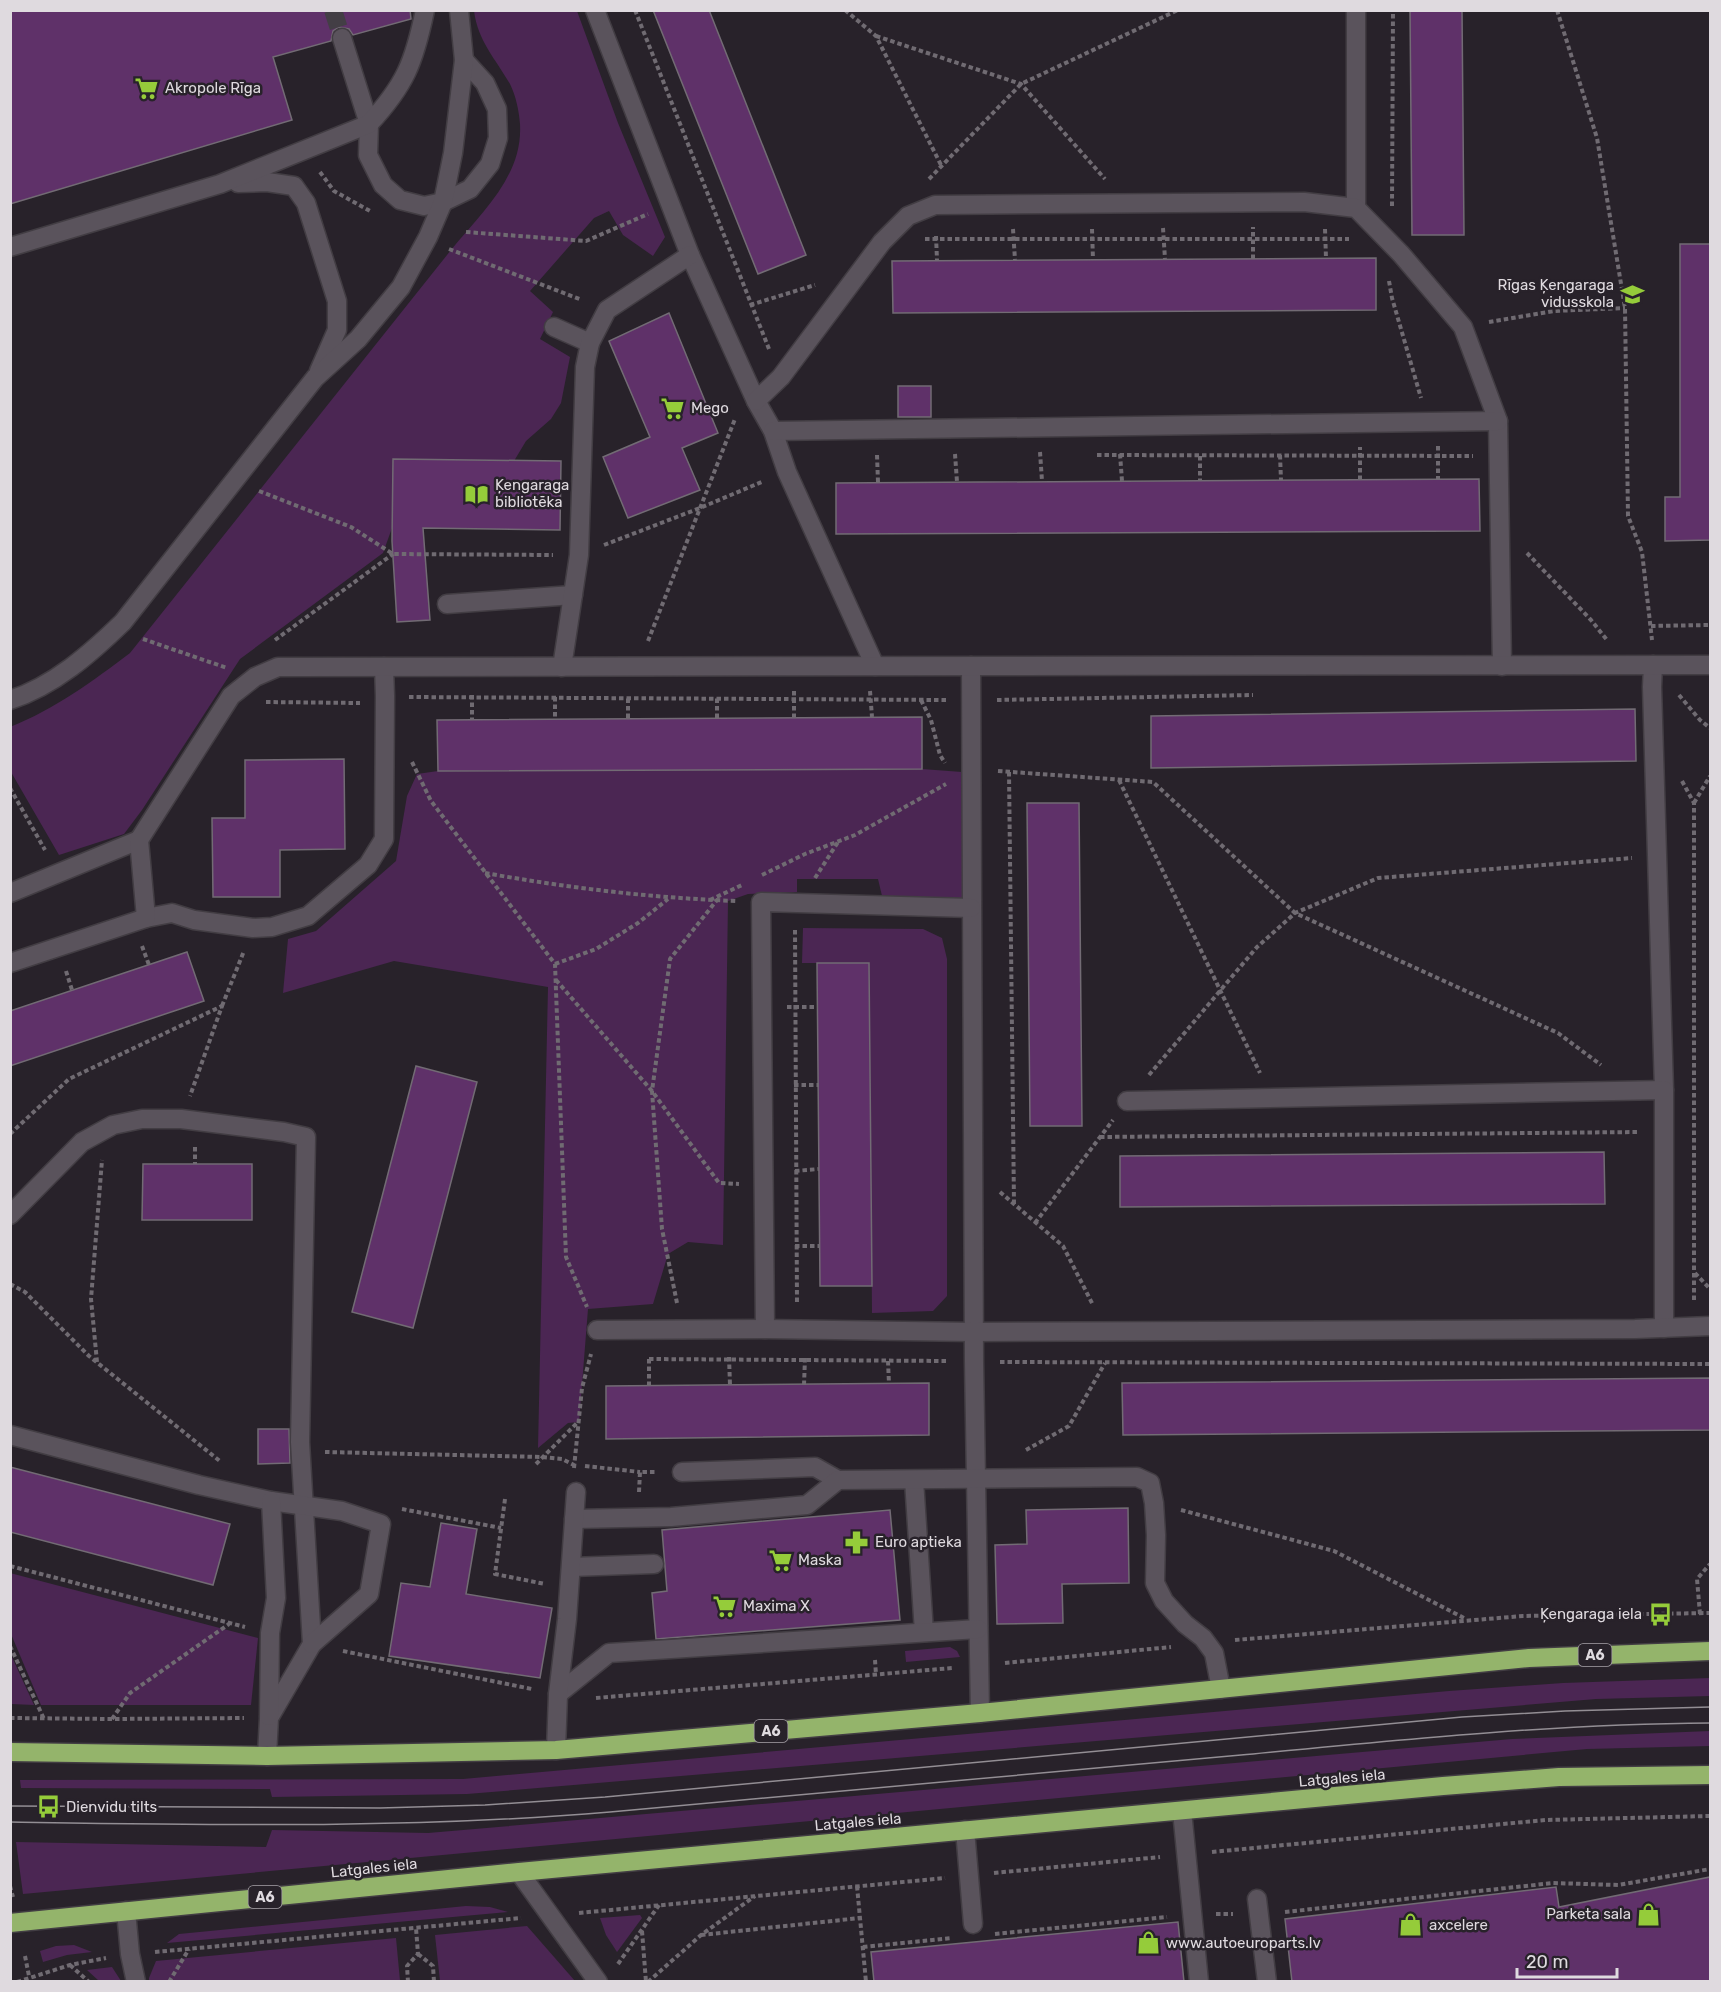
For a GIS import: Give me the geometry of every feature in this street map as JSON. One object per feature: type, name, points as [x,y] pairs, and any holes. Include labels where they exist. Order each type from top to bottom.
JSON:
[{"type":"highway","name":"A6","points":[[10,1752],[267,1756],[556,1750],[980,1713],[1529,1658],[1710,1651]]},
{"type":"highway","name":"Latgales iela","points":[[10,1923],[519,1872],[1559,1777],[1710,1775]]},
{"type":"street","points":[[10,247],[220,184],[369,124],[384,108],[405,78],[417,49],[425,10]]},
{"type":"street","points":[[10,700],[20,697],[63,672],[94,650],[123,622],[315,378],[358,339],[401,287],[428,237],[443,202],[453,153],[464,60],[459,10]]},
{"type":"street","points":[[595,10],[690,255],[752,393],[773,432],[787,472],[875,666]]},
{"type":"street","points":[[1356,10],[1356,208],[1463,327],[1498,421],[1502,666]]},
{"type":"street","points":[[342,38],[369,124],[368,155],[383,185],[400,200],[424,206],[443,202],[470,189],[490,164],[498,138],[497,109],[485,83],[464,60]]},
{"type":"street","points":[[220,184],[267,182],[294,186],[306,203],[337,301],[337,330],[315,378]]},
{"type":"street","points":[[752,393],[781,377],[882,242],[908,216],[935,205],[1304,202],[1356,208]]},
{"type":"street","points":[[562,667],[579,555],[585,367],[590,343],[608,310],[690,255]]},
{"type":"street","points":[[554,327],[590,343]]},
{"type":"street","points":[[773,432],[1498,421]]},
{"type":"street","points":[[447,604],[573,595]]},
{"type":"street","points":[[1653,665],[1665,1131],[1664,1328]]},
{"type":"street","points":[[10,893],[139,840],[231,696],[255,677],[278,666],[1710,665]]},
{"type":"street","points":[[971,666],[973,1332],[980,1713]]},
{"type":"street","points":[[10,963],[146,918],[172,913],[194,920],[253,928],[272,927],[309,916],[368,865],[384,839],[384,667]]},
{"type":"street","points":[[139,840],[146,918]]},
{"type":"street","points":[[765,1329],[761,902],[971,908]]},
{"type":"street","points":[[1127,1101],[1664,1090]]},
{"type":"street","points":[[10,1215],[82,1142],[113,1125],[142,1119],[182,1119],[306,1137],[301,1452],[312,1644]]},
{"type":"street","points":[[597,1330],[765,1329],[973,1332],[1702,1326]]},
{"type":"street","points":[[10,1435],[199,1485],[271,1501],[342,1511],[381,1524],[369,1594],[312,1644],[269,1718]]},
{"type":"street","points":[[682,1472],[815,1467],[838,1480],[1137,1477],[1150,1483],[1154,1503],[1155,1583],[1164,1601],[1207,1643],[1214,1653],[1221,1689]]},
{"type":"street","points":[[574,1519],[672,1517],[807,1506],[838,1480]]},
{"type":"street","points":[[914,1480],[924,1632]]},
{"type":"street","points":[[556,1750],[558,1694],[572,1567],[576,1492]]},
{"type":"street","points":[[267,1756],[270,1633],[276,1598],[271,1501]]},
{"type":"street","points":[[572,1567],[654,1564]]},
{"type":"street","points":[[558,1694],[609,1653],[978,1629]]},
{"type":"street","points":[[1182,1810],[1199,1982]]},
{"type":"street","points":[[965,1830],[973,1924]]},
{"type":"street","points":[[519,1872],[598,1982]]},
{"type":"street","points":[[1258,1906],[1267,1982]]},
{"type":"street","points":[[126,1911],[130,1954],[136,1982]]},
{"type":"path","points":[[635,10],[750,305],[781,377]]},
{"type":"path","points":[[845,10],[876,36],[1021,84],[1128,204]]},
{"type":"path","points":[[908,216],[923,184],[1021,84],[1178,10]]},
{"type":"path","points":[[1392,212],[1393,10]]},
{"type":"path","points":[[1557,10],[1597,138],[1625,308],[1628,516],[1642,552],[1653,665]]},
{"type":"path","points":[[876,36],[942,167]]},
{"type":"path","points":[[466,231],[586,241],[671,203]]},
{"type":"path","points":[[882,242],[936,239],[1383,239],[1392,298],[1428,422]]},
{"type":"path","points":[[451,250],[608,310]]},
{"type":"path","points":[[750,305],[821,283],[847,289]]},
{"type":"path","points":[[1463,327],[1554,311],[1625,308]]},
{"type":"path","points":[[638,666],[700,508],[752,393]]},
{"type":"path","points":[[865,455],[888,455]]},
{"type":"path","points":[[944,455],[966,455]]},
{"type":"path","points":[[1030,455],[1041,455]]},
{"type":"path","points":[[1086,455],[1498,456]]},
{"type":"path","points":[[259,491],[351,527],[393,554],[579,555],[787,472]]},
{"type":"path","points":[[1499,524],[1591,620],[1626,664]]},
{"type":"path","points":[[269,644],[393,554]]},
{"type":"path","points":[[1651,626],[1710,625]]},
{"type":"path","points":[[142,639],[255,677]]},
{"type":"path","points":[[256,702],[362,703],[385,696],[971,700],[1258,694]]},
{"type":"path","points":[[921,700],[931,720],[940,755],[954,779]]},
{"type":"path","points":[[409,755],[431,801],[555,964],[566,1257],[597,1330],[582,1388],[573,1480],[576,1492]]},
{"type":"path","points":[[710,900],[805,854],[855,835],[971,769],[1153,782],[1295,912],[1558,1032],[1635,1091]]},
{"type":"path","points":[[1009,772],[1014,1204]]},
{"type":"path","points":[[1678,775],[1694,803],[1694,1273],[1702,1326]]},
{"type":"path","points":[[1694,803],[1710,777]]},
{"type":"path","points":[[1119,780],[1273,1098]]},
{"type":"path","points":[[10,788],[59,874]]},
{"type":"path","points":[[797,1330],[795,903],[810,885],[839,841]]},
{"type":"path","points":[[1035,1223],[1127,1101],[1257,947],[1295,912],[1378,878],[1657,855]]},
{"type":"path","points":[[484,873],[546,884],[669,898],[761,902]]},
{"type":"path","points":[[555,964],[596,949],[638,923],[669,898]]},
{"type":"path","points":[[683,1330],[662,1229],[652,1091],[670,959],[717,900]]},
{"type":"path","points":[[182,1119],[222,1006],[253,928]]},
{"type":"path","points":[[555,979],[652,1091],[719,1183],[764,1185]]},
{"type":"path","points":[[10,1134],[69,1079],[222,1006]]},
{"type":"path","points":[[97,1362],[91,1299],[105,1130]]},
{"type":"path","points":[[1100,1137],[1665,1131]]},
{"type":"path","points":[[972,1169],[1063,1246],[1106,1331]]},
{"type":"path","points":[[1694,1273],[1710,1289]]},
{"type":"path","points":[[10,1284],[25,1292],[97,1362],[220,1461],[251,1497]]},
{"type":"path","points":[[649,1386],[649,1359],[1106,1363],[1710,1364]]},
{"type":"path","points":[[729,1359],[730,1385]]},
{"type":"path","points":[[888,1361],[889,1384]]},
{"type":"path","points":[[1017,1456],[1069,1426],[1106,1363]]},
{"type":"path","points":[[536,1464],[579,1422]]},
{"type":"path","points":[[301,1452],[542,1457],[562,1459],[574,1465],[640,1472],[682,1472]]},
{"type":"path","points":[[637,1517],[640,1472]]},
{"type":"path","points":[[505,1499],[495,1574],[548,1584]]},
{"type":"path","points":[[1154,1503],[1334,1551],[1468,1620]]},
{"type":"path","points":[[381,1524],[390,1507],[501,1528]]},
{"type":"path","points":[[1700,1614],[1696,1579],[1710,1564]]},
{"type":"path","points":[[558,1694],[602,1699],[1523,1616],[1710,1614]]},
{"type":"path","points":[[112,1719],[130,1693],[230,1623]]},
{"type":"path","points":[[10,1646],[44,1719]]},
{"type":"path","points":[[10,1718],[269,1718]]},
{"type":"path","points":[[17,1982],[29,1976],[70,1965],[130,1954],[189,1948],[551,1916],[1545,1820],[1710,1816]]},
{"type":"path","points":[[992,1934],[1258,1906],[1553,1883],[1618,1885],[1710,1869]]},
{"type":"path","points":[[10,1886],[13,1897]]},
{"type":"path","points":[[857,1886],[866,1982]]},
{"type":"path","points":[[647,1982],[701,1935],[756,1896]]},
{"type":"path","points":[[618,1964],[660,1905]]},
{"type":"path","points":[[701,1935],[860,1918]]},
{"type":"path","points":[[408,1982],[407,1966],[418,1954],[416,1928]]},
{"type":"path","points":[[642,1930],[647,1982]]},
{"type":"path","points":[[863,1947],[957,1938]]},
{"type":"path","points":[[169,1982],[189,1948]]},
{"type":"path","points":[[418,1954],[433,1966],[434,1982]]},
{"type":"path","points":[[25,1956],[29,1976]]},
{"type":"path","points":[[70,1965],[88,1982]]},
{"type":"shaded area","points":[[474,11],[577,11],[618,123],[665,237],[653,256],[623,235],[609,211],[594,218],[530,291],[553,312],[540,339],[570,357],[561,403],[551,419],[526,441],[514,461],[392,528],[383,553],[240,659],[124,834],[59,855],[11,772],[10,727],[58,703],[130,653],[487,207],[508,177],[519,143],[518,109],[510,84],[483,40]]},
{"type":"shaded area","points":[[922,769],[962,772],[962,899],[883,900],[878,879],[797,879],[797,892],[748,894],[728,901],[723,1245],[688,1242],[668,1254],[653,1304],[588,1309],[579,1422],[568,1423],[538,1448],[548,987],[394,961],[283,993],[288,939],[316,931],[396,861],[407,796],[417,774],[438,771]]},
{"type":"shaded area","points":[[803,928],[923,929],[942,938],[947,959],[947,1296],[933,1311],[872,1313],[869,963],[802,963]]},
{"type":"shaded area","points":[[10,1573],[258,1638],[251,1705],[41,1705],[11,1634]]},
{"type":"shaded area","points":[[950,1647],[957,1651],[960,1657],[906,1662],[905,1651]]},
{"type":"shaded area","points":[[11,1655],[34,1705],[11,1704]]},
{"type":"shaded area","points":[[1710,1678],[1710,1696],[1596,1699],[467,1794],[272,1797],[270,1789],[21,1788],[20,1780],[463,1779],[1449,1691],[1563,1683]]},
{"type":"shaded area","points":[[1710,1731],[1710,1746],[1587,1749],[23,1894],[16,1842],[266,1847],[272,1830],[428,1833],[1512,1739]]},
{"type":"shaded area","points":[[466,1906],[490,1907],[508,1912],[167,1943],[179,1934]]},
{"type":"shaded area","points":[[640,1915],[642,1918],[617,1952],[606,1935],[600,1918]]},
{"type":"shaded area","points":[[527,1926],[575,1981],[440,1981],[435,1935]]},
{"type":"shaded area","points":[[396,1938],[400,1981],[149,1981],[156,1961]]},
{"type":"shaded area","points":[[74,1945],[92,1952],[67,1955],[43,1962],[40,1951],[56,1946]]},
{"type":"shaded area","points":[[112,1967],[121,1981],[99,1981],[87,1970]]},
{"type":"building","name":"Akropole Rīga","points":[[10,10],[410,10],[411,19],[353,35],[349,29],[339,27],[333,31],[331,41],[273,57],[292,120],[10,204]]},
{"type":"building","points":[[653,10],[709,10],[806,255],[758,274]]},
{"type":"building","points":[[1410,10],[1462,10],[1464,235],[1412,235]]},
{"type":"building","points":[[1680,244],[1710,244],[1710,540],[1665,541],[1665,497],[1680,497]]},
{"type":"building","points":[[1376,258],[1376,310],[893,313],[892,261]]},
{"type":"building","name":"Mego","points":[[669,313],[718,433],[682,448],[700,490],[628,518],[603,457],[650,437],[609,341]]},
{"type":"building","points":[[898,386],[931,386],[931,417],[898,417]]},
{"type":"building","name":"Ķengaraga bibliotēka","points":[[393,459],[561,461],[560,530],[423,528],[430,620],[397,622],[392,541]]},
{"type":"building","points":[[1479,479],[1480,531],[836,534],[836,483]]},
{"type":"building","points":[[1635,709],[1636,761],[1151,768],[1151,716]]},
{"type":"building","points":[[922,717],[922,769],[438,771],[437,720]]},
{"type":"building","points":[[344,759],[345,849],[280,850],[280,897],[213,897],[212,818],[245,818],[245,760]]},
{"type":"building","points":[[1027,803],[1079,803],[1082,1126],[1030,1126]]},
{"type":"building","points":[[187,952],[204,1001],[10,1066],[10,1011]]},
{"type":"building","points":[[817,963],[869,963],[872,1286],[820,1286]]},
{"type":"building","points":[[416,1066],[477,1082],[413,1328],[352,1312]]},
{"type":"building","points":[[1604,1152],[1605,1204],[1120,1207],[1120,1156]]},
{"type":"building","points":[[143,1164],[252,1164],[252,1220],[142,1220]]},
{"type":"building","points":[[1710,1378],[1710,1430],[1123,1435],[1122,1383]]},
{"type":"building","points":[[929,1383],[929,1435],[606,1439],[606,1386]]},
{"type":"building","points":[[258,1429],[289,1429],[290,1463],[258,1464]]},
{"type":"building","points":[[10,1467],[230,1524],[213,1585],[10,1532]]},
{"type":"building","points":[[1128,1508],[1129,1583],[1062,1584],[1063,1623],[997,1624],[995,1545],[1027,1544],[1026,1510]]},
{"type":"building","name":"Maska","points":[[890,1510],[900,1620],[656,1639],[652,1593],[667,1591],[662,1530]]},
{"type":"building","points":[[441,1523],[477,1529],[466,1594],[552,1608],[540,1678],[389,1656],[401,1583],[430,1587]]},
{"type":"building","points":[[1710,1877],[1710,1982],[1292,1982],[1285,1919],[1556,1887],[1559,1907]]},
{"type":"building","points":[[1178,1922],[1184,1982],[874,1982],[871,1952]]},
{"type":"tunnel","points":[[333,10],[342,38]]},
{"type":"tram line","points":[[10,1806],[380,1808],[485,1805],[605,1797],[1462,1717],[1565,1711],[1710,1707]]},
{"type":"tram line","points":[[10,1822],[310,1825],[535,1817],[768,1799],[1475,1734],[1592,1726],[1710,1723]]},
{"type":"place","name":"Akropole Rīga","points":[[147,88]]},
{"type":"place","name":"Rīgas Ķengaraga vidusskola","points":[[1632,294]]},
{"type":"place","name":"Mego","points":[[673,408]]},
{"type":"place","name":"Ķengaraga bibliotēka","points":[[477,494]]},
{"type":"place","name":"Euro aptieka","points":[[857,1542]]},
{"type":"place","name":"Maska","points":[[780,1560]]},
{"type":"place","name":"Maxima X","points":[[725,1606]]},
{"type":"place","name":"Ķengaraga iela","points":[[1660,1614]]},
{"type":"place","name":"Dienvidu tilts","points":[[48,1807]]},
{"type":"place","name":"Parketa sala","points":[[1649,1914]]},
{"type":"place","name":"axcelere","points":[[1411,1925]]},
{"type":"place","name":"www.autoeuroparts.lv","points":[[1148,1943]]}]
